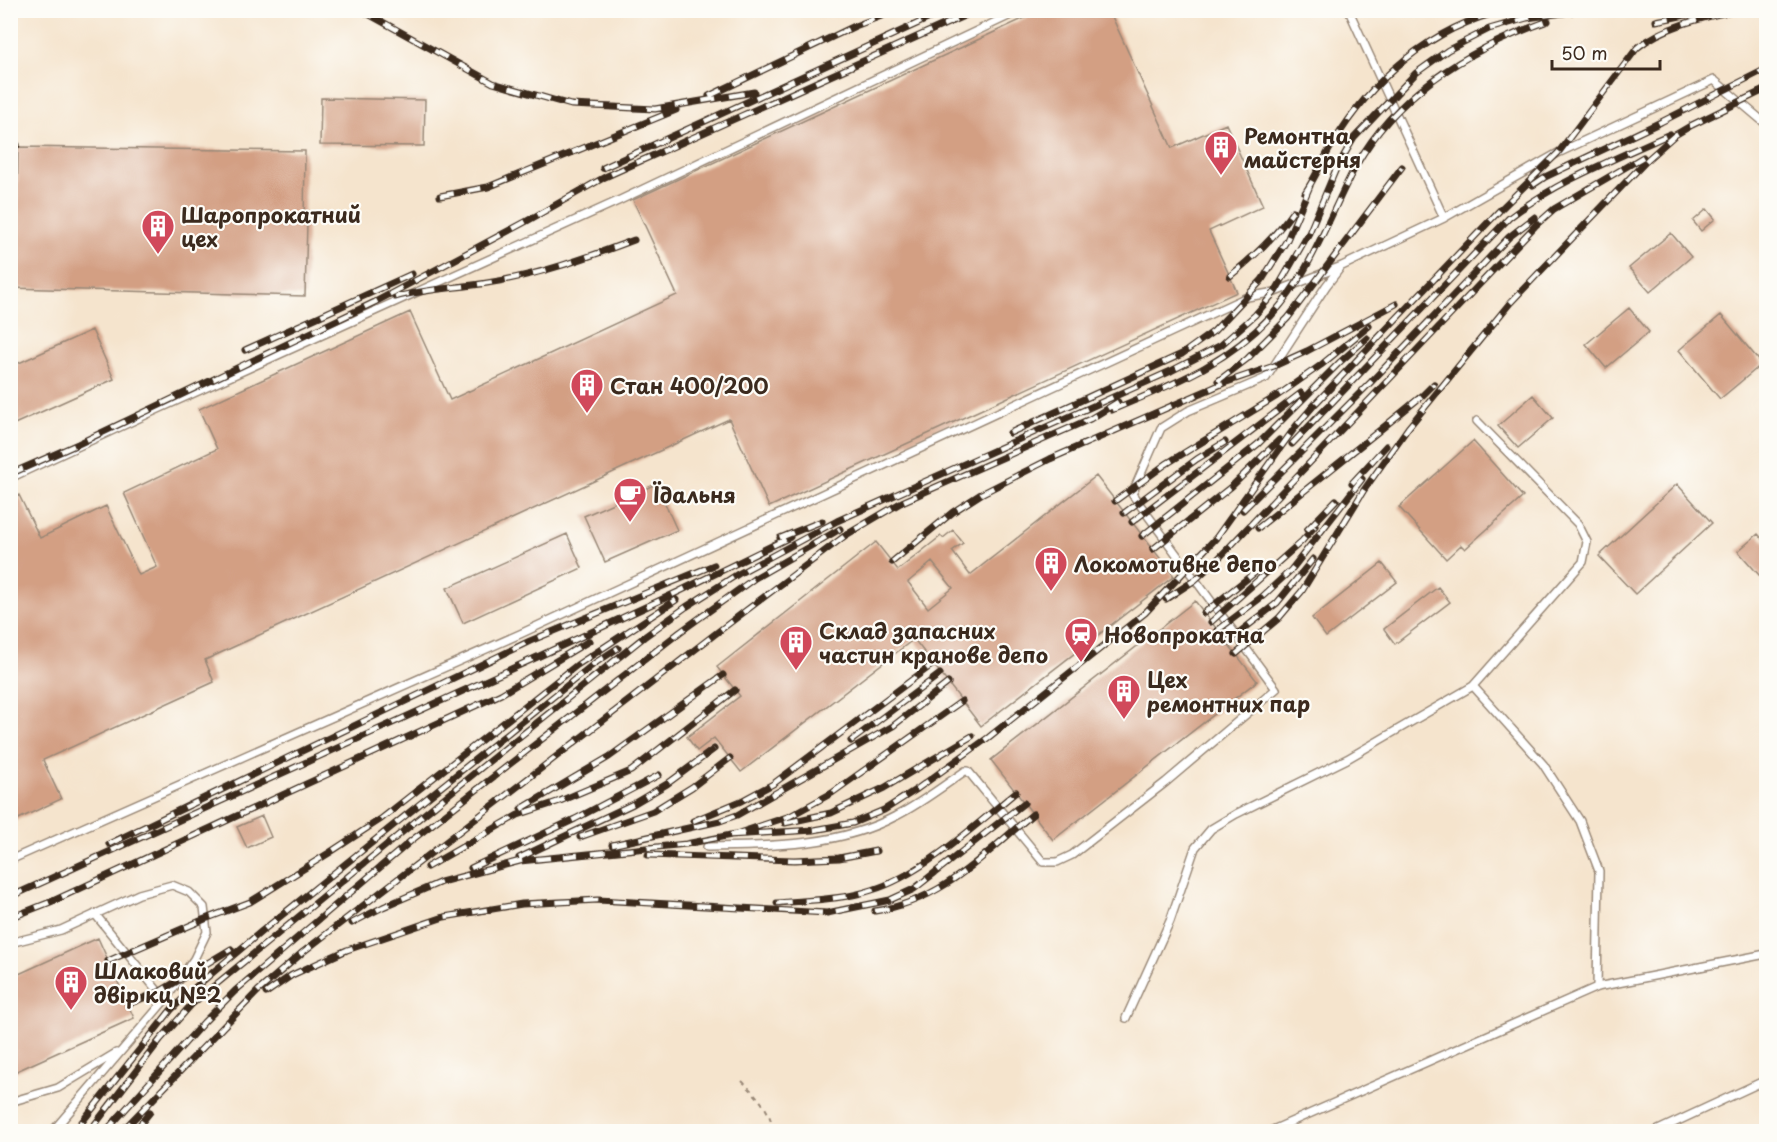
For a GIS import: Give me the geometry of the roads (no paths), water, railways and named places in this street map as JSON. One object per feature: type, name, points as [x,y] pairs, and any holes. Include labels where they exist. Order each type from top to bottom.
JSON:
[{"type":"lane","points":[[10,478],[618,201],[1021,10]]},
{"type":"lane","points":[[1347,10],[1444,218]]},
{"type":"lane","points":[[10,860],[520,634],[1247,297],[1275,292],[1342,267],[1444,218],[1558,153],[1714,80],[1767,124]]},
{"type":"lane","points":[[707,847],[808,843],[855,832],[894,817],[968,771],[1044,862],[1056,862],[1072,855],[1166,783],[1276,689],[1132,494],[1161,428],[1188,411],[1266,378],[1326,286],[1342,267]]},
{"type":"lane","points":[[1126,1018],[1170,921],[1195,848],[1211,829],[1236,814],[1347,759],[1473,686],[1583,562],[1587,543],[1578,524],[1477,421]]},
{"type":"lane","points":[[1473,686],[1543,764],[1580,821],[1599,871],[1598,987]]},
{"type":"lane","points":[[10,943],[61,930],[139,894],[172,885],[189,892],[204,907],[207,932],[194,959],[165,1000],[52,1131]]},
{"type":"lane","points":[[95,914],[165,1000]]},
{"type":"lane","points":[[1268,1131],[1598,987],[1767,954]]},
{"type":"lane","points":[[10,1102],[58,1088],[81,1076],[124,1047]]},
{"type":"lane","points":[[1654,1131],[1767,1080]]},
{"type":"railway","points":[[361,10],[493,83],[571,105],[655,109],[754,92]]},
{"type":"railway","points":[[709,96],[855,26],[897,10]]},
{"type":"railway","points":[[603,168],[947,10]]},
{"type":"railway","points":[[10,474],[78,444],[375,302],[605,177],[977,10]]},
{"type":"railway","points":[[1305,193],[1348,121],[1384,78],[1428,43],[1452,29],[1506,10]]},
{"type":"railway","points":[[89,1132],[160,1040],[192,1004],[644,637],[738,574],[837,521],[1171,371],[1221,345],[1255,315],[1275,292],[1309,233],[1336,169],[1354,138],[1416,73],[1448,50],[1489,29],[1527,18],[1584,10]]},
{"type":"railway","points":[[730,835],[814,830],[853,823],[884,810],[989,737],[1145,613],[1216,538],[1296,426],[1315,404],[1500,210],[1558,153],[1637,48],[1671,28],[1737,10]]},
{"type":"railway","points":[[1656,21],[1700,12]]},
{"type":"railway","points":[[1112,410],[1197,372],[1235,348],[1253,333],[1271,316],[1296,284],[1350,177],[1366,149],[1386,123],[1433,80],[1460,62],[1488,46],[1548,21]]},
{"type":"railway","points":[[1533,185],[1545,177],[1766,69]]},
{"type":"railway","points":[[1236,654],[1279,618],[1302,591],[1364,490],[1408,428],[1510,303],[1648,159],[1675,135],[1766,89]]},
{"type":"railway","points":[[440,196],[488,187],[676,110]]},
{"type":"railway","points":[[1292,444],[1509,218],[1567,182],[1670,134]]},
{"type":"railway","points":[[10,145],[17,145]]},
{"type":"railway","points":[[1166,599],[1195,580],[1218,559],[1535,226],[1554,209],[1643,157]]},
{"type":"railway","points":[[1218,381],[1247,359],[1288,318],[1402,167]]},
{"type":"railway","points":[[1010,433],[1182,354],[1214,331],[1262,280],[1287,240],[1310,186]]},
{"type":"railway","points":[[1230,276],[1264,246],[1293,211]]},
{"type":"railway","points":[[1243,510],[1371,382],[1509,237],[1535,217]]},
{"type":"railway","points":[[395,297],[487,283],[544,271],[634,240]]},
{"type":"railway","points":[[245,350],[412,274]]},
{"type":"railway","points":[[892,562],[953,512],[981,494],[1050,459],[1224,383],[1274,366],[1307,351],[1396,304]]},
{"type":"railway","points":[[1115,501],[1166,464],[1277,396],[1321,365],[1369,326]]},
{"type":"railway","points":[[1142,536],[1258,444],[1367,338]]},
{"type":"railway","points":[[1258,528],[1434,384]]},
{"type":"railway","points":[[1132,522],[1301,393]]},
{"type":"railway","points":[[121,1132],[258,991],[303,952],[846,535],[902,502],[1090,419],[1118,402]]},
{"type":"railway","points":[[1153,549],[1232,486],[1279,440]]},
{"type":"railway","points":[[1124,513],[1197,459],[1225,442]]},
{"type":"railway","points":[[1352,483],[1386,446]]},
{"type":"railway","points":[[1218,630],[1263,596],[1291,570],[1362,479]]},
{"type":"railway","points":[[1307,530],[1336,500]]},
{"type":"railway","points":[[780,538],[822,521]]},
{"type":"railway","points":[[1211,622],[1302,541],[1315,526]]},
{"type":"railway","points":[[105,1132],[235,991],[412,840],[680,632],[755,578],[840,529]]},
{"type":"railway","points":[[10,897],[533,659],[790,537]]},
{"type":"railway","points":[[1227,642],[1277,603],[1313,559]]},
{"type":"railway","points":[[109,844],[530,641],[714,565]]},
{"type":"railway","points":[[1204,613],[1258,570]]},
{"type":"railway","points":[[108,961],[250,902],[329,853],[381,819],[577,665],[676,600]]},
{"type":"railway","points":[[10,918],[53,901],[501,694],[589,641]]},
{"type":"railway","points":[[74,1132],[171,1010],[192,990],[595,663],[618,648]]},
{"type":"railway","points":[[693,821],[741,801],[773,784],[933,664]]},
{"type":"railway","points":[[851,741],[940,674]]},
{"type":"railway","points":[[521,809],[609,757],[723,675]]},
{"type":"railway","points":[[612,845],[720,821],[737,815],[893,726],[948,683]]},
{"type":"railway","points":[[427,867],[518,815],[560,801],[631,771],[735,690]]},
{"type":"railway","points":[[352,923],[441,882],[520,861],[686,844],[736,834],[790,816],[832,793],[962,701]]},
{"type":"railway","points":[[785,823],[831,813],[884,788],[972,736]]},
{"type":"railway","points":[[519,858],[633,804],[667,784],[714,749]]},
{"type":"railway","points":[[580,837],[653,811],[692,787],[730,758]]},
{"type":"railway","points":[[471,868],[575,819],[659,775]]},
{"type":"railway","points":[[777,903],[849,896],[890,883],[947,848],[1016,792]]},
{"type":"railway","points":[[266,993],[292,975],[347,950],[444,917],[522,904],[598,900],[827,913],[890,900],[914,889],[1024,803]]},
{"type":"railway","points":[[875,911],[899,906],[942,887],[979,860],[1033,814]]},
{"type":"railway","points":[[648,855],[794,860],[839,858],[876,851]]},
{"type":"railway","points":[[128,1004],[159,992],[231,949]]},
{"type":"railway","points":[[134,1132],[150,1112]]},
{"type":"place","name":"Ремонтна майстерня","points":[[1221,176]]},
{"type":"place","name":"Шаропрокатний цех","points":[[158,255]]},
{"type":"place","name":"Стан 400/200","points":[[587,414]]},
{"type":"place","name":"Їдальня","points":[[630,523]]},
{"type":"place","name":"Локомотивне депо","points":[[1051,592]]},
{"type":"place","name":"Новопрокатна","points":[[1081,663]]},
{"type":"place","name":"Склад запасних частин кранове депо","points":[[796,671]]},
{"type":"place","name":"Цех ремонтних пар","points":[[1124,720]]},
{"type":"place","name":"Шлаковий двір кц №2","points":[[71,1011]]}]
